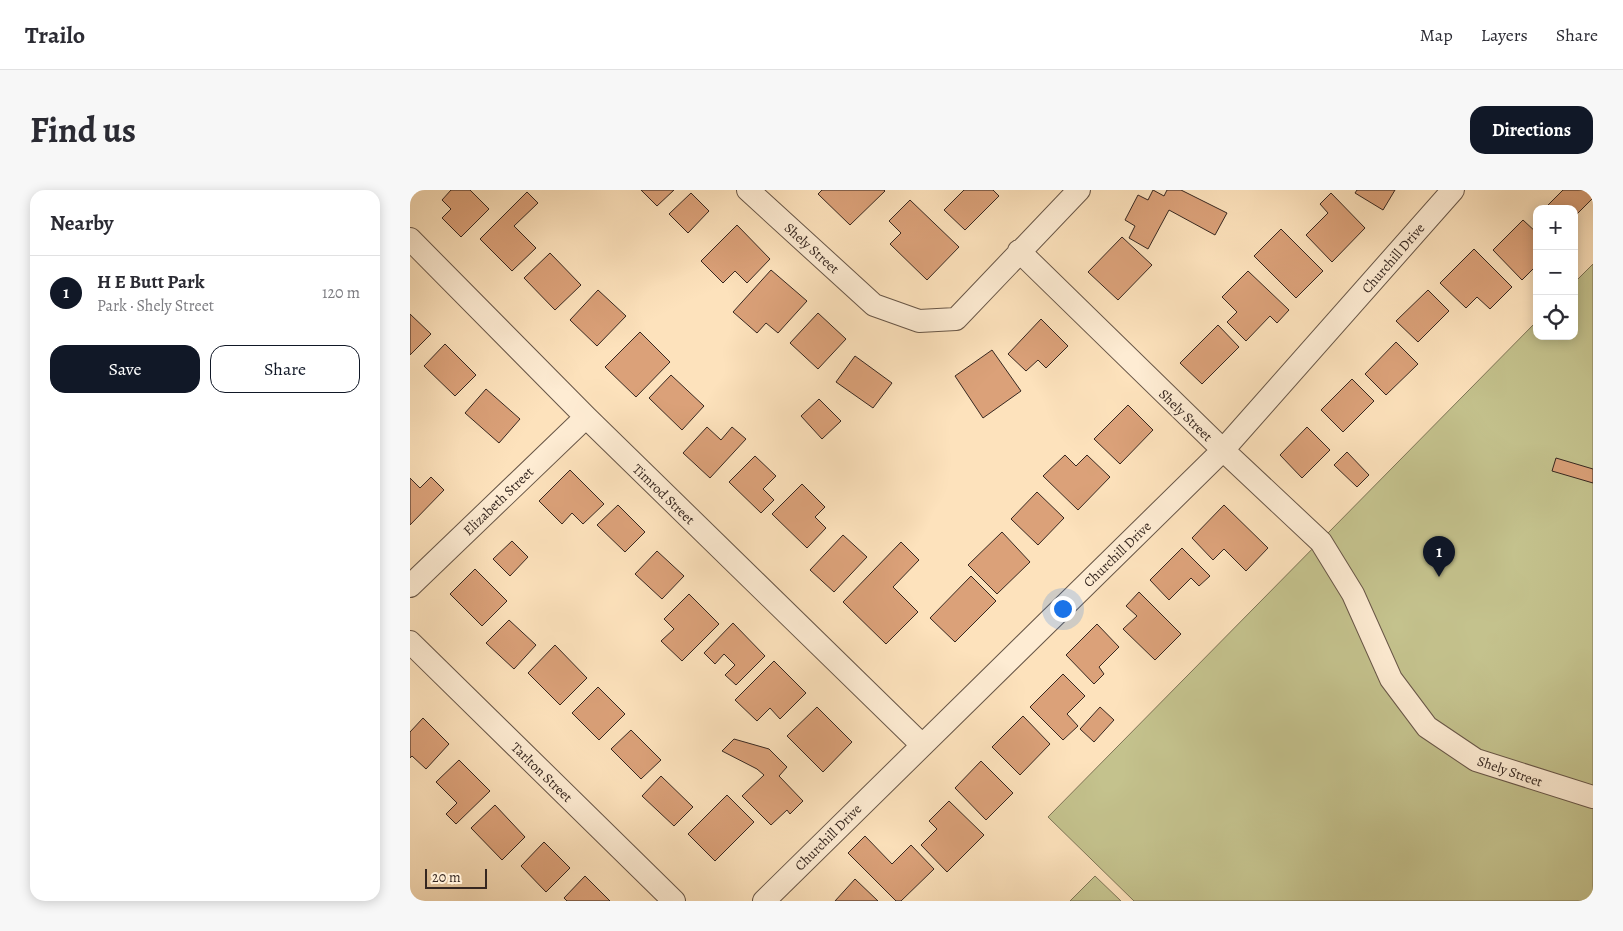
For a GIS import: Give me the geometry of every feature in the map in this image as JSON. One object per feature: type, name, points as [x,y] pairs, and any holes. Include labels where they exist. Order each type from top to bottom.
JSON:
[{"type":"street","name":"Shely Street","points":[[748,190],[874,304],[919,321],[956,319],[1019,251],[1223,450],[1321,542],[1353,594],[1391,679],[1427,727],[1476,760],[1593,797]]},
{"type":"street","points":[[1019,251],[1079,190]]},
{"type":"street","name":"Churchill Drive","points":[[764,901],[1223,450],[1453,190]]},
{"type":"street","name":"Timrod Street","points":[[410,239],[586,417],[922,745]]},
{"type":"street","name":"Elizabeth Street","points":[[410,586],[586,417]]},
{"type":"street","name":"Tarlton Street","points":[[410,642],[674,901]]},
{"type":"shaded area","points":[[1593,264],[1593,901],[1134,901],[1048,817],[1533,325],[1533,340],[1578,340],[1578,279]]},
{"type":"shaded area","points":[[1095,876],[1121,901],[1070,901]]},
{"type":"building","points":[[451,190],[470,190],[489,209],[461,237],[442,218],[451,209],[442,200]]},
{"type":"building","points":[[641,190],[674,190],[657,206]]},
{"type":"building","points":[[822,190],[885,191],[850,225],[818,194]]},
{"type":"building","points":[[964,190],[993,190],[999,196],[965,230],[944,210]]},
{"type":"building","points":[[1153,190],[1164,196],[1167,190],[1181,190],[1227,213],[1215,235],[1169,210],[1148,249],[1129,238],[1135,226],[1125,220],[1138,195],[1148,200]]},
{"type":"building","points":[[1357,190],[1395,190],[1383,210],[1355,193]]},
{"type":"building","points":[[1563,190],[1586,190],[1593,198],[1578,213],[1578,205],[1548,205]]},
{"type":"building","points":[[527,192],[538,203],[514,226],[536,248],[512,271],[480,239]]},
{"type":"building","points":[[691,193],[709,211],[688,233],[669,214]]},
{"type":"building","points":[[1331,193],[1365,228],[1332,262],[1306,235],[1328,213],[1320,204]]},
{"type":"building","points":[[910,200],[959,247],[927,280],[890,244],[901,233],[889,221]]},
{"type":"building","points":[[1523,220],[1533,229],[1533,269],[1522,280],[1493,250]]},
{"type":"building","points":[[737,225],[770,259],[747,283],[735,271],[723,283],[701,261]]},
{"type":"building","points":[[1281,229],[1323,271],[1296,298],[1254,256]]},
{"type":"building","points":[[1122,237],[1152,265],[1118,300],[1088,272]]},
{"type":"building","points":[[1474,249],[1512,287],[1490,309],[1477,297],[1466,308],[1440,283]]},
{"type":"building","points":[[550,253],[581,285],[555,310],[524,278]]},
{"type":"building","points":[[771,270],[807,301],[778,333],[766,323],[757,333],[733,312]]},
{"type":"building","points":[[1248,271],[1289,310],[1277,323],[1270,316],[1246,341],[1227,322],[1237,312],[1222,297]]},
{"type":"building","points":[[598,290],[626,316],[597,346],[570,320]]},
{"type":"building","points":[[1428,290],[1449,311],[1418,342],[1396,321]]},
{"type":"building","points":[[818,313],[846,339],[818,369],[790,343]]},
{"type":"building","points":[[410,314],[431,334],[410,355]]},
{"type":"building","points":[[1041,319],[1068,346],[1046,368],[1038,360],[1026,371],[1008,354]]},
{"type":"building","points":[[1218,325],[1239,347],[1202,384],[1180,363]]},
{"type":"building","points":[[640,332],[670,362],[636,397],[605,367]]},
{"type":"building","points":[[1396,342],[1418,364],[1386,395],[1365,374]]},
{"type":"building","points":[[445,344],[476,375],[455,396],[424,366]]},
{"type":"building","points":[[992,350],[1021,391],[983,418],[955,376]]},
{"type":"building","points":[[855,356],[892,383],[873,408],[836,382]]},
{"type":"building","points":[[671,375],[704,406],[682,430],[649,398]]},
{"type":"building","points":[[1352,379],[1374,401],[1343,432],[1321,410]]},
{"type":"building","points":[[486,389],[520,419],[499,443],[465,413]]},
{"type":"building","points":[[819,399],[841,421],[822,439],[801,416]]},
{"type":"building","points":[[1128,405],[1153,430],[1120,464],[1094,439]]},
{"type":"building","points":[[707,427],[721,440],[732,427],[746,439],[710,478],[683,453]]},
{"type":"building","points":[[1307,427],[1330,450],[1302,478],[1280,455]]},
{"type":"building","points":[[1347,452],[1369,475],[1357,487],[1334,465]]},
{"type":"building","points":[[1065,455],[1076,466],[1087,455],[1110,477],[1078,510],[1043,476]]},
{"type":"building","points":[[755,456],[776,476],[763,489],[774,500],[761,513],[729,482]]},
{"type":"building","points":[[1556,458],[1593,469],[1593,483],[1552,471]]},
{"type":"building","points":[[570,470],[604,504],[583,524],[572,513],[562,524],[539,501]]},
{"type":"building","points":[[431,477],[444,490],[410,525],[410,478],[420,488]]},
{"type":"building","points":[[802,484],[825,507],[815,517],[826,528],[807,548],[772,514]]},
{"type":"building","points":[[1037,492],[1064,518],[1038,545],[1011,519]]},
{"type":"building","points":[[618,505],[645,532],[625,552],[597,525]]},
{"type":"building","points":[[1224,505],[1268,548],[1246,571],[1224,549],[1213,560],[1192,538]]},
{"type":"building","points":[[1002,532],[1030,562],[997,594],[968,565]]},
{"type":"building","points":[[843,535],[867,557],[834,592],[810,570]]},
{"type":"building","points":[[512,541],[528,557],[510,576],[493,559]]},
{"type":"building","points":[[901,542],[919,560],[893,587],[918,612],[886,644],[843,602]]},
{"type":"building","points":[[1182,548],[1210,576],[1199,586],[1191,578],[1169,600],[1150,580]]},
{"type":"building","points":[[657,551],[684,576],[662,599],[635,574]]},
{"type":"building","points":[[475,569],[507,601],[482,626],[450,594]]},
{"type":"building","points":[[971,576],[996,601],[955,642],[930,618]]},
{"type":"building","points":[[1139,592],[1181,634],[1155,660],[1123,629],[1137,616],[1126,606]]},
{"type":"building","points":[[689,594],[719,624],[682,661],[661,641],[674,629],[664,619]]},
{"type":"building","points":[[509,620],[536,645],[514,669],[486,643]]},
{"type":"building","points":[[733,623],[765,656],[736,685],[725,675],[735,665],[724,654],[715,664],[704,653]]},
{"type":"building","points":[[1097,624],[1119,647],[1099,667],[1104,674],[1094,684],[1066,655]]},
{"type":"building","points":[[555,645],[587,678],[560,705],[528,673]]},
{"type":"building","points":[[774,661],[806,693],[780,719],[770,708],[757,721],[735,700]]},
{"type":"building","points":[[1063,674],[1085,696],[1067,714],[1078,726],[1063,740],[1030,707]]},
{"type":"building","points":[[598,687],[625,714],[599,740],[572,713]]},
{"type":"building","points":[[817,707],[852,742],[823,772],[787,736]]},
{"type":"building","points":[[1100,707],[1114,720],[1094,742],[1080,729]]},
{"type":"building","points":[[1023,716],[1050,744],[1020,775],[992,747]]},
{"type":"building","points":[[423,718],[449,744],[426,769],[412,756],[410,758],[410,732]]},
{"type":"building","points":[[631,730],[661,760],[641,779],[611,749]]},
{"type":"building","points":[[734,739],[769,749],[787,767],[779,776],[803,801],[790,814],[787,810],[771,825],[742,796],[764,775],[757,769],[722,751]]},
{"type":"building","points":[[459,760],[490,791],[456,824],[446,814],[457,803],[436,782]]},
{"type":"building","points":[[981,761],[1013,793],[986,820],[955,788]]},
{"type":"building","points":[[661,776],[693,807],[674,826],[642,796]]},
{"type":"building","points":[[727,795],[754,822],[715,861],[688,834]]},
{"type":"building","points":[[949,801],[984,835],[947,872],[921,845],[937,829],[929,821]]},
{"type":"building","points":[[495,805],[525,837],[502,860],[471,828]]},
{"type":"building","points":[[865,836],[892,864],[911,845],[934,869],[901,901],[896,901],[848,853]]},
{"type":"building","points":[[544,842],[570,868],[546,892],[521,866]]},
{"type":"building","points":[[585,876],[610,901],[567,901],[564,898]]},
{"type":"building","points":[[855,879],[878,901],[835,901]]},
{"type":"place","name":"H E Butt Park","points":[[1439,577]]}]
